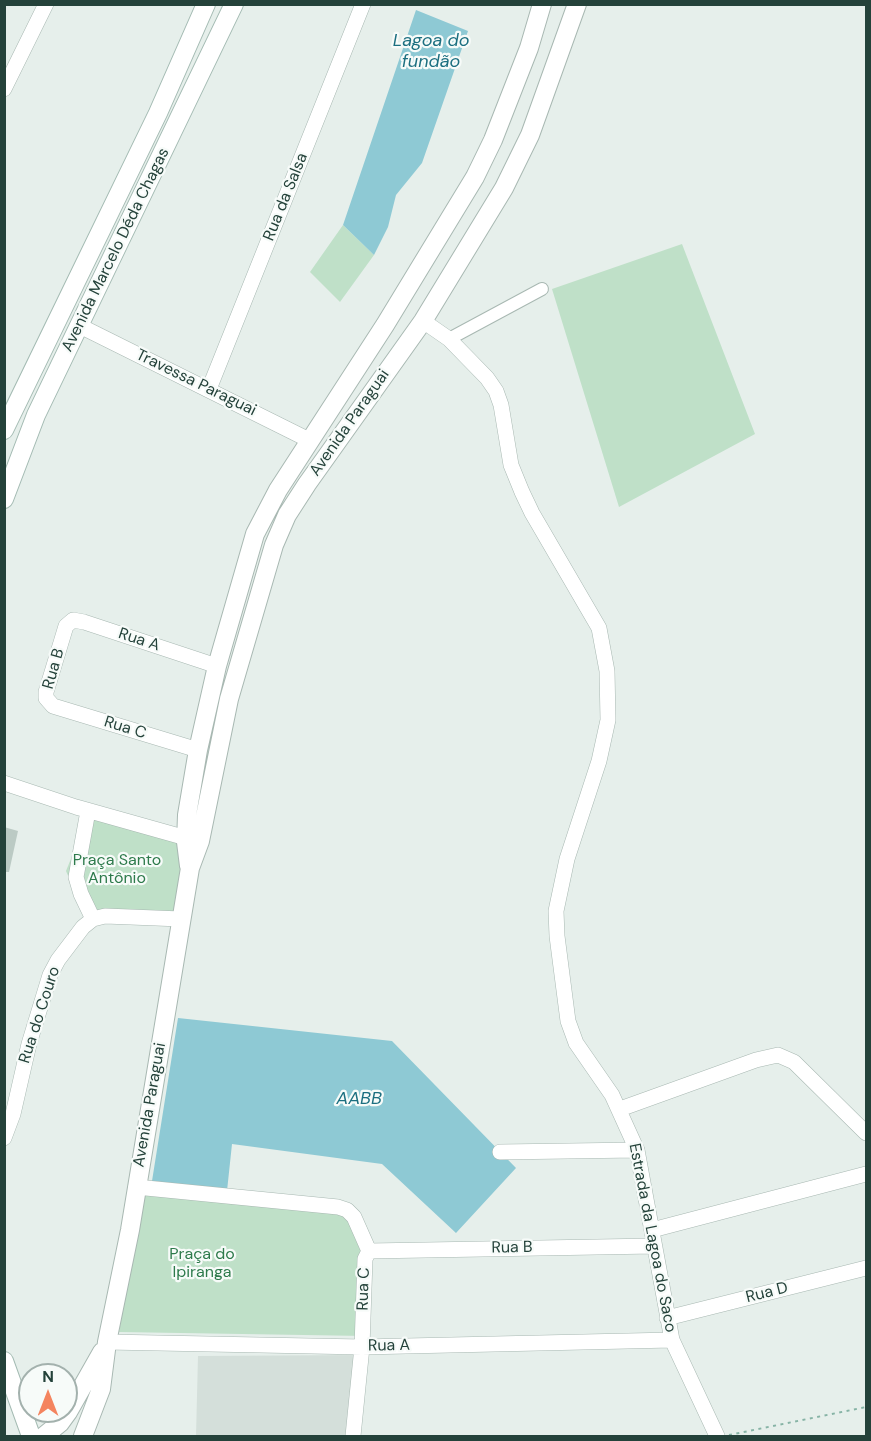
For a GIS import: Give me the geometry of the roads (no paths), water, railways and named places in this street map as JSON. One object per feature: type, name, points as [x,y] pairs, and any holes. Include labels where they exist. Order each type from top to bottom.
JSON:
[{"type":"street","points":[[4,89],[46,4]]},
{"type":"street","name":"Avenida Marcelo Déda Chagas","points":[[4,430],[158,113],[206,4]]},
{"type":"street","name":"Avenida Marcelo Déda Chagas","points":[[4,499],[36,415],[234,4]]},
{"type":"street","name":"Rua da Salsa","points":[[209,389],[363,4]]},
{"type":"street","name":"Avenida Paraguai","points":[[193,840],[191,789],[198,750],[217,666],[255,534],[278,490],[386,325],[475,177],[493,140],[529,48],[542,4]]},
{"type":"street","name":"Avenida Paraguai","points":[[83,1437],[101,1389],[107,1342],[122,1277],[193,840],[229,699],[279,531],[307,484],[423,321],[504,188],[530,135],[577,4]]},
{"type":"street","points":[[95,242],[115,252]]},
{"type":"street","points":[[82,267],[103,277]]},
{"type":"street","points":[[449,339],[542,289]]},
{"type":"street","name":"Estrada da Lagoa do Saco","points":[[423,321],[449,339],[487,378],[496,391],[501,405],[511,465],[522,492],[596,621],[603,643],[609,690],[604,742],[567,859],[556,910],[556,936],[564,998],[572,1033],[581,1051],[620,1109],[637,1150],[672,1340],[719,1437]]},
{"type":"street","name":"Travessa Paraguai","points":[[80,326],[311,441]]},
{"type":"street","name":"Rua A","points":[[65,631],[69,622],[84,622],[217,666]]},
{"type":"street","name":"Rua B","points":[[53,706],[45,695],[65,631]]},
{"type":"street","name":"Rua C","points":[[53,706],[198,750]]},
{"type":"street","points":[[4,783],[87,811],[193,840]]},
{"type":"street","points":[[87,811],[76,877],[93,919],[105,916],[181,919]]},
{"type":"street","name":"Rua do Couro","points":[[4,1137],[13,1114],[29,1044],[50,975],[64,951],[86,924],[93,919]]},
{"type":"street","points":[[620,1109],[756,1060],[778,1055],[794,1062],[867,1133]]},
{"type":"street","points":[[500,1152],[637,1150]]},
{"type":"street","points":[[652,1230],[867,1173]]},
{"type":"street","points":[[136,1188],[338,1207],[347,1210],[354,1217],[369,1251]]},
{"type":"street","name":"Rua B","points":[[369,1251],[654,1246]]},
{"type":"street","name":"Rua C","points":[[353,1437],[362,1347],[365,1259],[369,1251]]},
{"type":"street","name":"Rua D","points":[[667,1318],[867,1268]]},
{"type":"street","name":"Rua A","points":[[107,1342],[362,1347],[672,1340]]},
{"type":"street","name":"Avenida Paraguai","points":[[44,1437],[60,1423],[68,1412],[107,1342]]},
{"type":"street","points":[[4,1361],[31,1437]]},
{"type":"water","name":"Lagoa do fundão","points":[[416,10],[468,31],[422,163],[396,195],[388,227],[374,255],[343,225]]},
{"type":"water","name":"AABB","points":[[178,1018],[392,1041],[516,1168],[456,1233],[382,1164],[232,1144],[227,1191],[152,1181]]},
{"type":"park label","name":"Praça Santo Antônio","points":[[117,870]]},
{"type":"park label","name":"Praça do Ipiranga","points":[[202,1264]]}]
